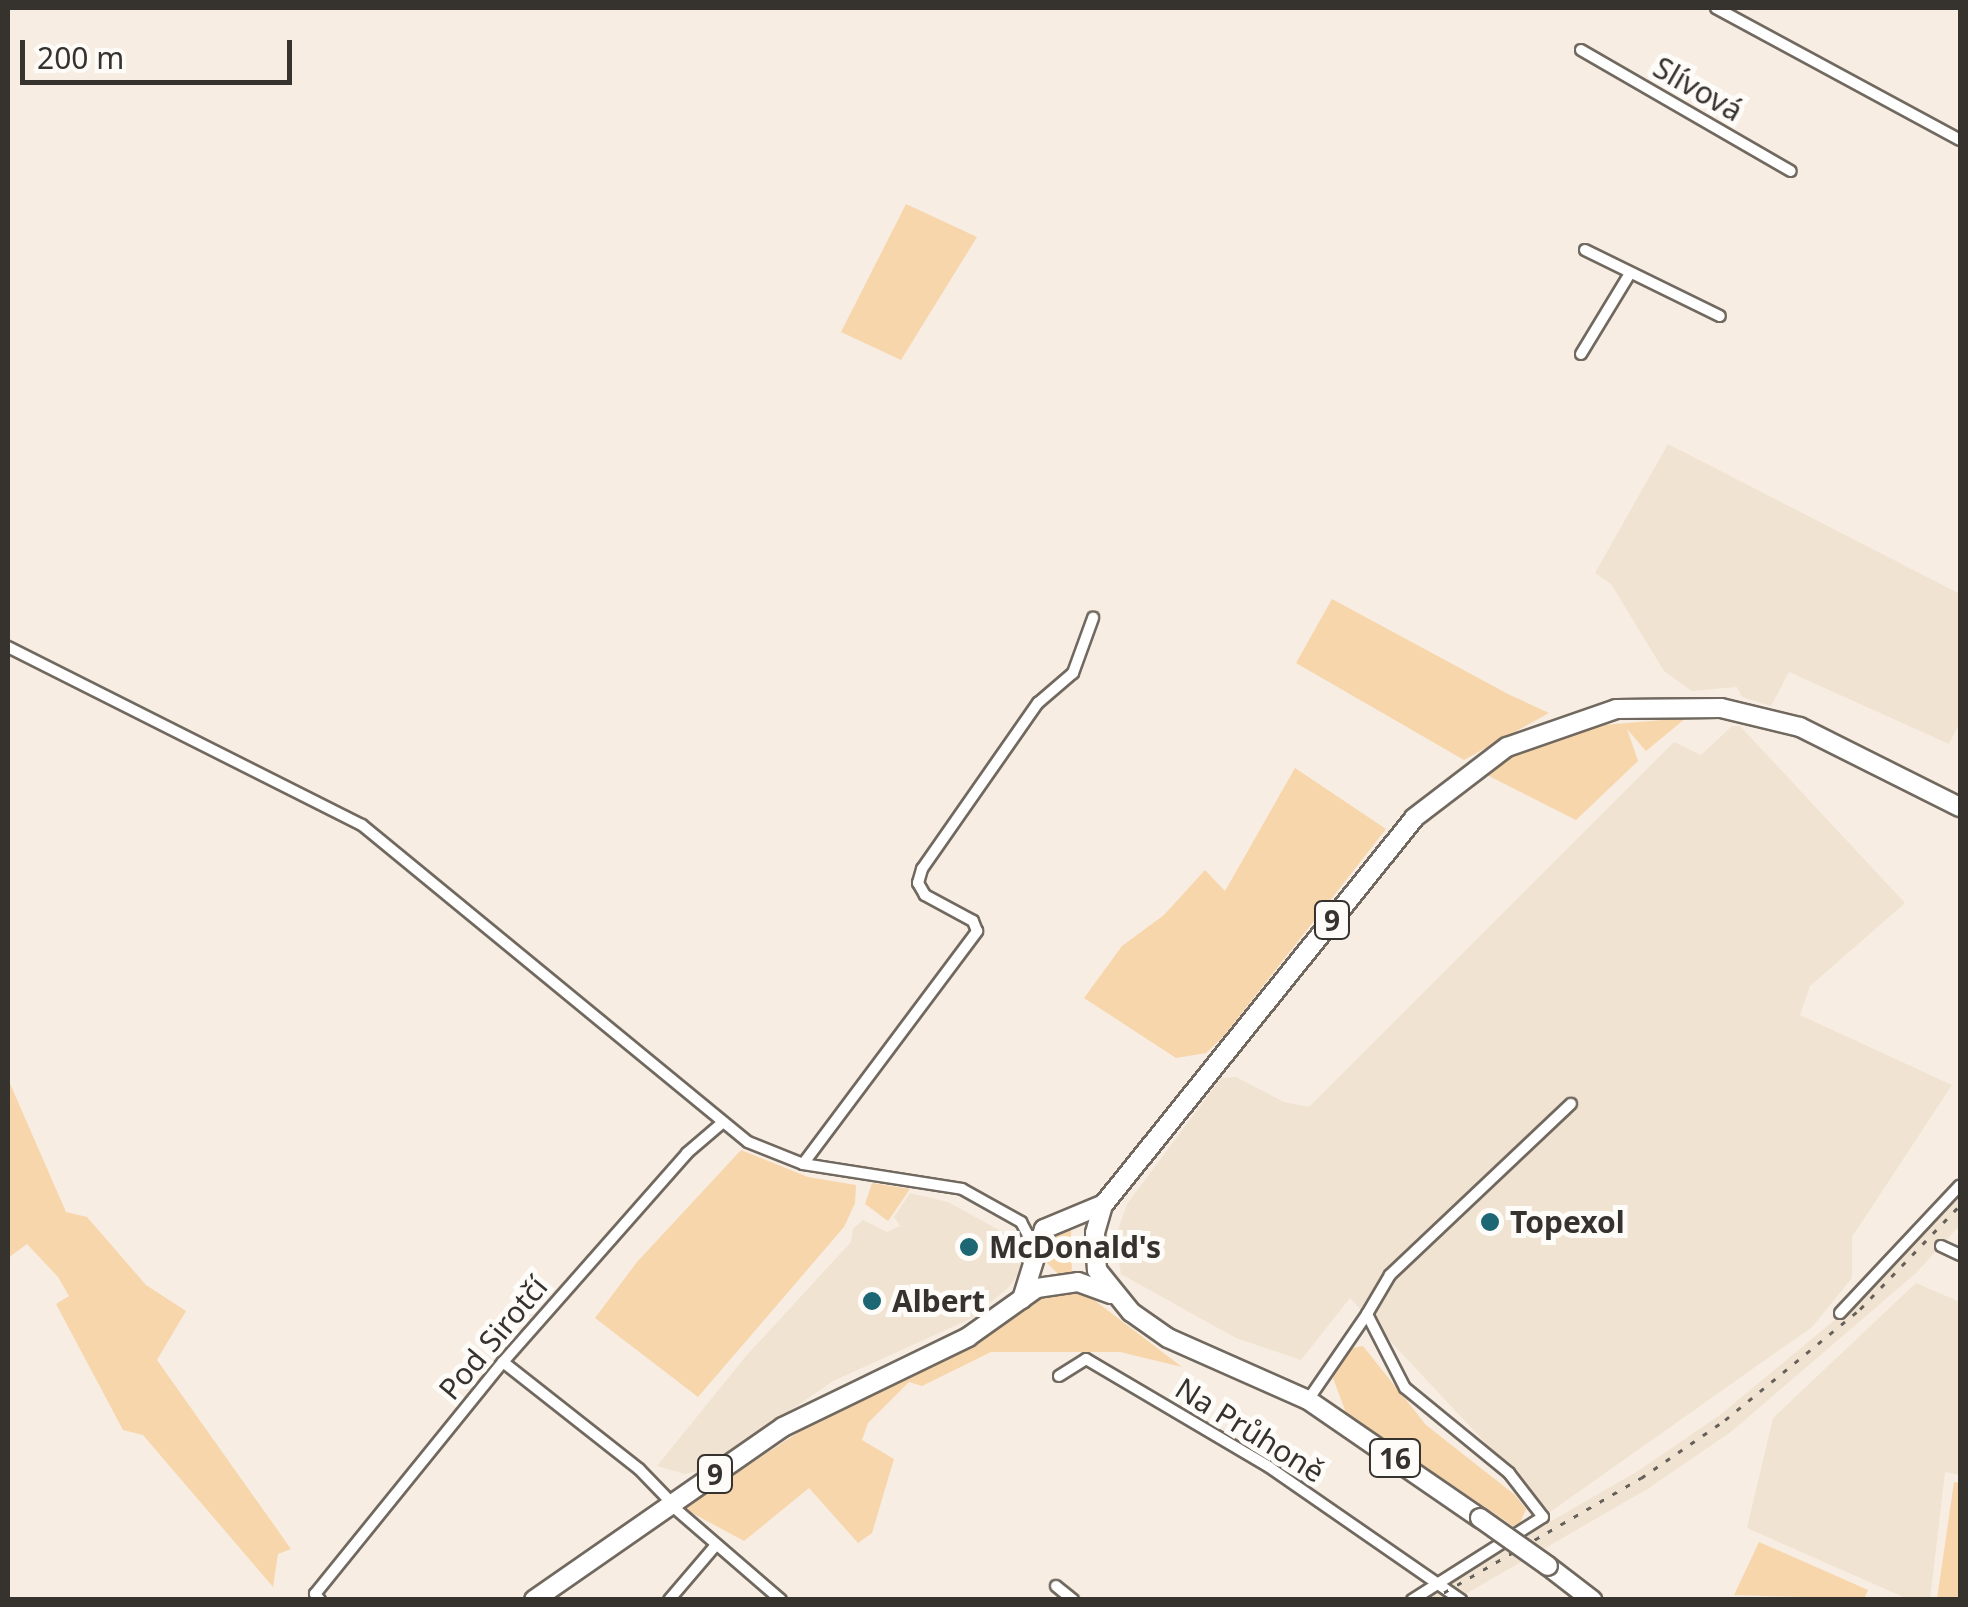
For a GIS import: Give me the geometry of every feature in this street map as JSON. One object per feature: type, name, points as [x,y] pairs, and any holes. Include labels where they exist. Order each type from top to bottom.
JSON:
[{"type":"main road","name":"9","points":[[1022,1299],[1035,1252],[1062,1222],[1104,1204],[1414,818],[1470,770],[1524,738],[1620,709],[1721,708],[1820,736],[1960,807]]},
{"type":"main road","name":"9","points":[[534,1600],[783,1427],[968,1337],[1022,1299],[1087,1274],[1096,1250],[1104,1204]]},
{"type":"main road","points":[[1062,1222],[1096,1250]]},
{"type":"main road","name":"16","points":[[1096,1250],[1111,1294]]},
{"type":"main road","points":[[1035,1252],[1044,1274],[1066,1282]]},
{"type":"main road","name":"16","points":[[1066,1282],[1111,1294],[1168,1338],[1308,1400],[1592,1600]]},
{"type":"street","points":[[1716,8],[1960,140]]},
{"type":"street","name":"Slívová","points":[[1581,50],[1791,170]]},
{"type":"street","points":[[1584,250],[1720,316]]},
{"type":"street","points":[[1581,354],[1629,275]]},
{"type":"street","points":[[803,1164],[809,1148],[977,931],[973,921],[931,899],[918,883],[1042,699],[1073,673],[1093,618]]},
{"type":"street","points":[[8,647],[362,826],[720,1124],[803,1164],[948,1184],[1015,1218],[1062,1222]]},
{"type":"street","points":[[1308,1400],[1390,1275],[1571,1104]]},
{"type":"street","name":"Pod Sirotčí","points":[[317,1597],[503,1362],[687,1153],[720,1124]]},
{"type":"street","points":[[1840,1313],[1960,1185]]},
{"type":"street","points":[[1015,1218],[1035,1252]]},
{"type":"street","points":[[1940,1246],[1960,1255]]},
{"type":"street","points":[[1366,1314],[1404,1388],[1509,1473],[1543,1518],[1412,1600]]},
{"type":"street","name":"Na Průhoně","points":[[1059,1376],[1086,1360],[1269,1468],[1461,1600]]},
{"type":"street","points":[[503,1362],[639,1469],[666,1498]]},
{"type":"street","points":[[678,1511],[781,1600]]},
{"type":"street","points":[[672,1599],[716,1545]]},
{"type":"street","points":[[1056,1586],[1073,1600]]},
{"type":"shaded area","points":[[906,204],[977,237],[901,360],[841,332]]},
{"type":"shaded area","points":[[1668,444],[1960,594],[1960,722],[1949,744],[1789,672],[1771,706],[1742,697],[1737,687],[1692,691],[1664,671],[1611,584],[1595,573]]},
{"type":"shaded area","points":[[1332,599],[1549,713],[1464,760],[1296,663]]},
{"type":"shaded area","points":[[1686,718],[1646,751],[1627,729],[1638,761],[1576,820],[1485,774],[1515,755],[1592,726]]},
{"type":"shaded area","points":[[1732,726],[1740,726],[1905,903],[1810,986],[1800,1015],[1952,1085],[1852,1237],[1852,1278],[1812,1327],[1550,1512],[1350,1298],[1301,1360],[1236,1338],[1121,1274],[1115,1239],[1127,1204],[1221,1078],[1236,1077],[1284,1102],[1309,1107],[1674,742],[1701,755]]},
{"type":"shaded area","points":[[1295,768],[1386,829],[1223,1037],[1206,1053],[1176,1058],[1084,998],[1122,946],[1164,915],[1205,870],[1225,891]]},
{"type":"shaded area","points":[[8,1079],[66,1212],[87,1217],[146,1285],[186,1311],[157,1360],[291,1549],[278,1554],[273,1587],[143,1435],[123,1430],[56,1304],[69,1296],[58,1277],[27,1244],[8,1258]]},
{"type":"shaded area","points":[[741,1150],[808,1177],[856,1185],[855,1203],[844,1227],[698,1397],[595,1318],[637,1262]]},
{"type":"shaded area","points":[[872,1183],[910,1189],[888,1221],[865,1204]]},
{"type":"shaded area","points":[[910,1193],[948,1202],[1019,1241],[1023,1269],[1008,1288],[970,1319],[833,1381],[705,1469],[685,1474],[657,1466],[746,1356],[851,1242],[853,1229],[863,1220],[887,1232],[900,1226],[894,1217]]},
{"type":"shaded area","points":[[1960,1195],[1960,1225],[1916,1273],[1732,1431],[1649,1488],[1457,1599],[1415,1600],[1638,1471],[1720,1415],[1854,1304]]},
{"type":"shaded area","points":[[1071,1228],[1072,1276],[1061,1277],[1042,1258],[1046,1237]]},
{"type":"shaded area","points":[[1916,1283],[1960,1302],[1960,1475],[1945,1472],[1930,1600],[1908,1599],[1747,1528],[1773,1418]]},
{"type":"shaded area","points":[[1081,1290],[1182,1367],[1120,1352],[991,1352],[922,1386],[909,1382],[868,1423],[862,1440],[894,1459],[872,1533],[858,1543],[809,1488],[744,1541],[683,1508],[834,1409],[976,1344],[1044,1292]]},
{"type":"shaded area","points":[[1363,1346],[1426,1425],[1515,1495],[1526,1509],[1520,1523],[1513,1526],[1346,1413],[1333,1378],[1347,1349]]},
{"type":"shaded area","points":[[1954,1482],[1960,1483],[1960,1599],[1937,1599]]},
{"type":"shaded area","points":[[1759,1542],[1868,1590],[1864,1599],[1734,1595]]},
{"type":"railway","points":[[1431,1600],[1641,1478],[1725,1420],[1860,1309],[1960,1205]]},
{"type":"place","name":"Topexol","points":[[1490,1222]]},
{"type":"place","name":"McDonald's","points":[[969,1247]]},
{"type":"place","name":"Albert","points":[[872,1301]]}]
